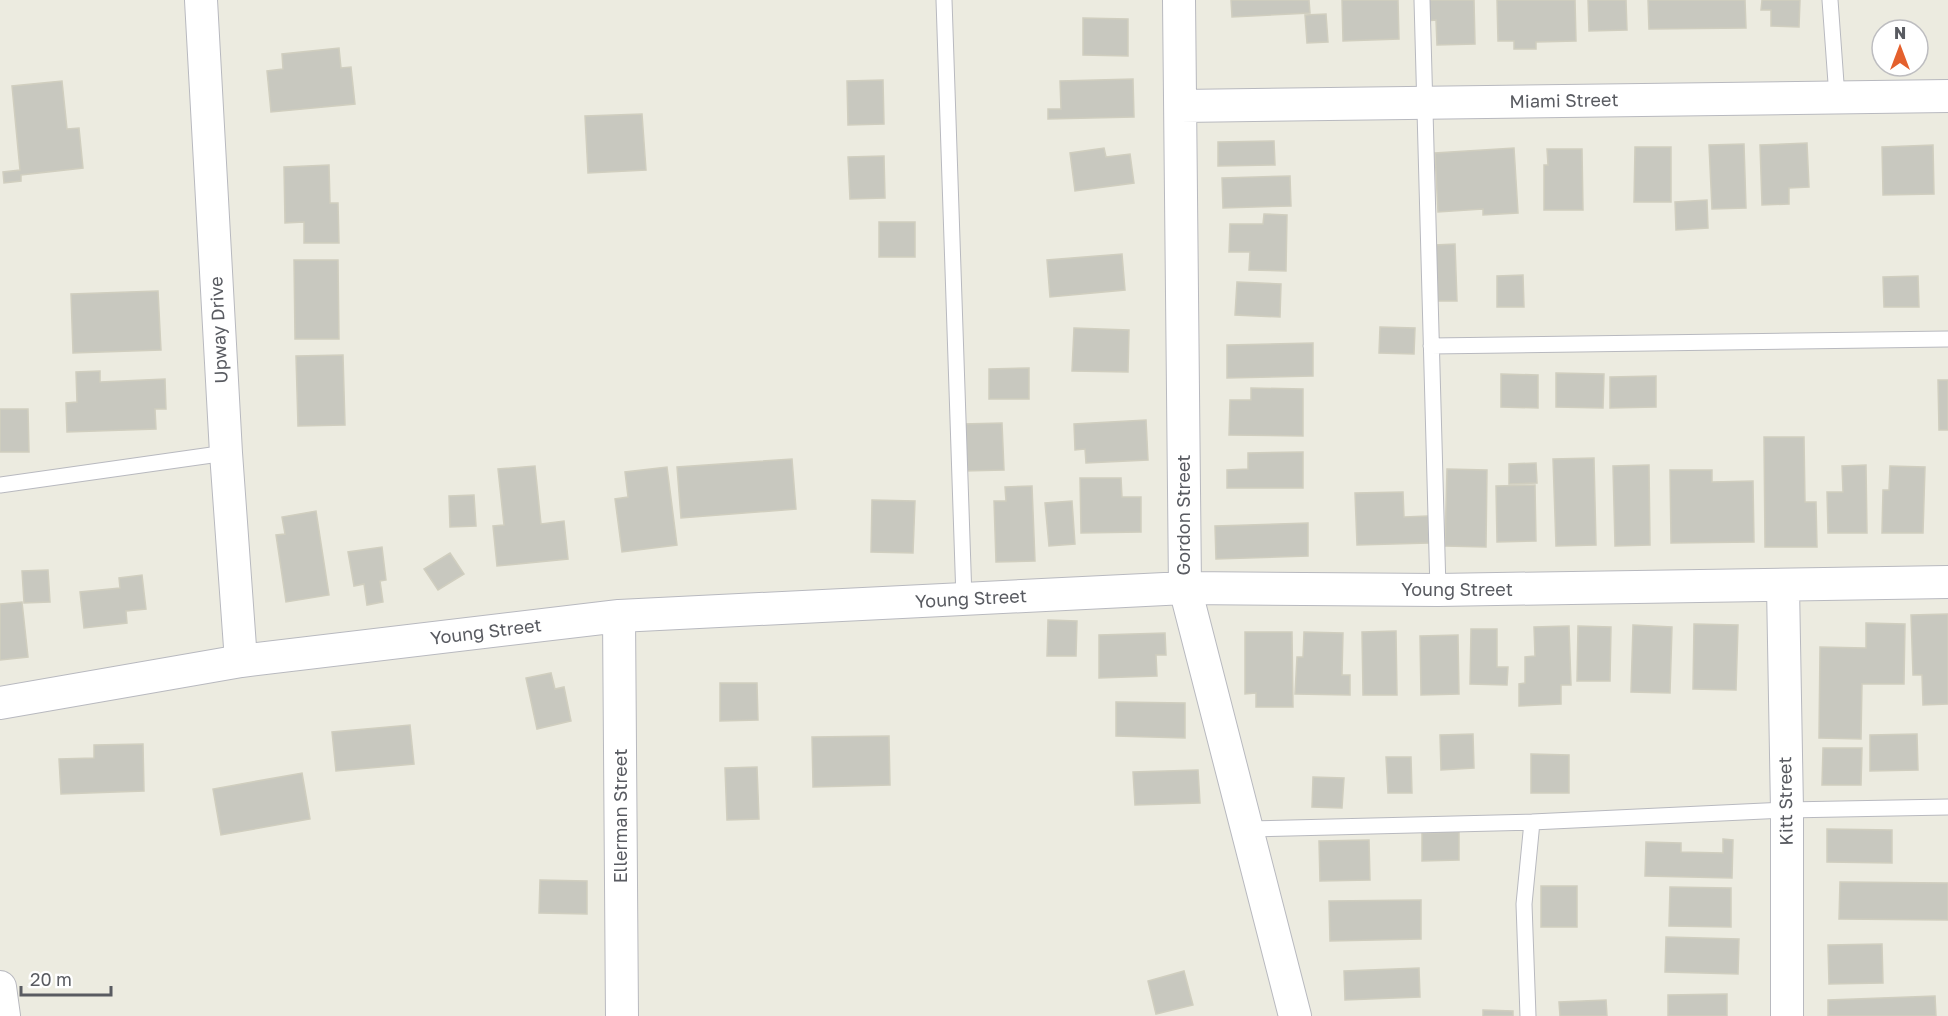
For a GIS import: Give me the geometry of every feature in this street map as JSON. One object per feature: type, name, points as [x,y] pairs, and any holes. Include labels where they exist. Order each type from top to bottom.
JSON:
[{"type":"street","name":"Upway Drive","points":[[201,0],[226,453],[241,661]]},
{"type":"street","name":"Gordon Street","points":[[1179,0],[1185,588],[1295,1016]]},
{"type":"street","name":"Miami Street","points":[[1181,106],[1948,96]]},
{"type":"street","name":"Young Street","points":[[0,703],[241,661],[619,616],[1185,588],[1438,590],[1948,582]]},
{"type":"street","name":"Kitt Street","points":[[1783,586],[1787,810],[1787,1016]]},
{"type":"street","name":"Ellerman Street","points":[[619,616],[622,1016]]},
{"type":"street","points":[[0,987],[4,1016]]},
{"type":"lane","points":[[944,0],[964,599]]},
{"type":"lane","points":[[1422,0],[1438,590]]},
{"type":"lane","points":[[1830,0],[1837,97]]},
{"type":"lane","points":[[1431,345],[1948,339]]},
{"type":"lane","points":[[0,485],[226,453]]},
{"type":"lane","points":[[1247,830],[1532,822],[1787,810],[1948,807]]},
{"type":"lane","points":[[1528,1016],[1524,904],[1532,822]]},
{"type":"building","points":[[1231,0],[1309,0],[1310,13],[1232,17]]},
{"type":"building","points":[[1342,0],[1398,0],[1399,39],[1343,41]]},
{"type":"building","points":[[1425,0],[1474,0],[1475,44],[1437,45],[1436,20],[1426,21]]},
{"type":"building","points":[[1497,0],[1575,0],[1576,41],[1536,42],[1536,49],[1514,49],[1514,41],[1498,41]]},
{"type":"building","points":[[1588,0],[1626,0],[1627,30],[1589,31]]},
{"type":"building","points":[[1648,0],[1745,0],[1746,28],[1649,29]]},
{"type":"building","points":[[1762,0],[1800,0],[1799,27],[1771,26],[1771,10],[1761,10]]},
{"type":"building","points":[[1326,14],[1328,42],[1307,43],[1305,15]]},
{"type":"building","points":[[1083,18],[1128,19],[1128,56],[1083,55]]},
{"type":"building","points":[[339,48],[341,68],[351,67],[355,104],[271,112],[267,71],[283,69],[282,54]]},
{"type":"building","points":[[1133,79],[1134,117],[1048,119],[1048,109],[1061,109],[1060,81]]},
{"type":"building","points":[[883,80],[884,124],[848,125],[847,81]]},
{"type":"building","points":[[62,81],[67,129],[79,128],[83,168],[21,175],[21,181],[4,183],[3,172],[20,170],[12,86]]},
{"type":"building","points":[[642,114],[646,170],[588,173],[585,116]]},
{"type":"building","points":[[1274,141],[1275,165],[1218,166],[1218,142]]},
{"type":"building","points":[[1807,143],[1809,187],[1789,188],[1789,204],[1762,205],[1760,145]]},
{"type":"building","points":[[1744,144],[1746,208],[1712,209],[1709,145]]},
{"type":"building","points":[[1933,145],[1934,194],[1883,195],[1882,147]]},
{"type":"building","points":[[1635,147],[1671,147],[1671,202],[1634,202]]},
{"type":"building","points":[[1104,148],[1106,157],[1130,154],[1134,183],[1075,191],[1070,153]]},
{"type":"building","points":[[1514,148],[1518,213],[1483,215],[1483,209],[1438,212],[1435,153]]},
{"type":"building","points":[[1547,149],[1582,149],[1583,210],[1544,210],[1544,165],[1548,165]]},
{"type":"building","points":[[884,156],[885,198],[850,199],[848,157]]},
{"type":"building","points":[[329,165],[330,203],[338,203],[339,243],[304,243],[304,222],[285,223],[284,167]]},
{"type":"building","points":[[1290,176],[1291,206],[1223,208],[1222,178]]},
{"type":"building","points":[[1707,200],[1708,228],[1676,230],[1675,202]]},
{"type":"building","points":[[1264,214],[1287,215],[1286,271],[1249,270],[1250,252],[1229,252],[1230,224],[1263,224]]},
{"type":"building","points":[[879,222],[915,222],[915,257],[879,257]]},
{"type":"building","points":[[1455,244],[1457,301],[1438,301],[1435,245]]},
{"type":"building","points":[[1122,254],[1125,290],[1050,297],[1047,260]]},
{"type":"building","points":[[294,260],[338,260],[339,339],[295,339]]},
{"type":"building","points":[[1523,275],[1524,307],[1497,307],[1497,276]]},
{"type":"building","points":[[1918,276],[1919,307],[1884,307],[1883,277]]},
{"type":"building","points":[[1237,282],[1281,284],[1280,317],[1235,315]]},
{"type":"building","points":[[158,291],[161,350],[73,353],[71,294]]},
{"type":"building","points":[[1380,327],[1415,328],[1414,354],[1379,353]]},
{"type":"building","points":[[1074,328],[1129,330],[1128,372],[1072,371]]},
{"type":"building","points":[[1313,343],[1313,376],[1227,378],[1227,345]]},
{"type":"building","points":[[343,355],[345,425],[298,426],[296,356]]},
{"type":"building","points":[[1029,368],[1029,399],[989,399],[989,369]]},
{"type":"building","points":[[100,371],[100,382],[165,379],[166,409],[155,409],[156,429],[67,432],[66,403],[77,402],[76,372]]},
{"type":"building","points":[[1556,373],[1604,374],[1603,408],[1556,407]]},
{"type":"building","points":[[1501,374],[1538,375],[1538,408],[1501,407]]},
{"type":"building","points":[[1656,376],[1656,407],[1610,408],[1610,377]]},
{"type":"building","points":[[1938,380],[1948,380],[1948,430],[1939,430]]},
{"type":"building","points":[[1251,388],[1303,389],[1303,436],[1229,435],[1230,400],[1251,400]]},
{"type":"building","points":[[0,409],[28,409],[29,452],[0,452]]},
{"type":"building","points":[[1146,420],[1148,460],[1086,463],[1085,449],[1075,450],[1074,424]]},
{"type":"building","points":[[1002,423],[1004,470],[964,471],[962,424]]},
{"type":"building","points":[[1764,437],[1804,437],[1805,502],[1816,502],[1817,547],[1765,547]]},
{"type":"building","points":[[1303,452],[1303,488],[1227,488],[1227,470],[1248,469],[1248,453]]},
{"type":"building","points":[[1594,458],[1596,545],[1556,546],[1553,459]]},
{"type":"building","points":[[792,459],[796,509],[681,518],[677,467]]},
{"type":"building","points":[[1536,463],[1537,483],[1509,484],[1509,464]]},
{"type":"building","points":[[1649,465],[1650,545],[1615,546],[1613,466]]},
{"type":"building","points":[[1866,465],[1867,533],[1828,533],[1827,492],[1843,492],[1842,466]]},
{"type":"building","points":[[535,466],[541,524],[564,521],[568,559],[497,566],[493,526],[504,525],[498,469]]},
{"type":"building","points":[[1890,466],[1925,467],[1923,533],[1882,533],[1883,490],[1889,490]]},
{"type":"building","points":[[667,467],[677,545],[622,552],[615,499],[628,497],[625,472]]},
{"type":"building","points":[[1447,469],[1487,470],[1486,547],[1445,546]]},
{"type":"building","points":[[1670,470],[1712,470],[1712,482],[1753,481],[1754,542],[1671,543]]},
{"type":"building","points":[[1080,478],[1121,478],[1122,497],[1141,497],[1141,532],[1081,533]]},
{"type":"building","points":[[1535,485],[1536,541],[1497,542],[1496,486]]},
{"type":"building","points":[[1032,486],[1035,561],[996,562],[994,501],[1006,501],[1005,487]]},
{"type":"building","points":[[1403,492],[1404,517],[1428,516],[1429,543],[1357,545],[1355,493]]},
{"type":"building","points":[[474,495],[476,526],[450,527],[449,496]]},
{"type":"building","points":[[872,500],[915,501],[913,553],[871,552]]},
{"type":"building","points":[[1072,501],[1075,544],[1049,546],[1045,503]]},
{"type":"building","points":[[316,511],[329,595],[286,602],[276,535],[285,534],[282,517]]},
{"type":"building","points":[[1308,523],[1308,556],[1216,559],[1215,526]]},
{"type":"building","points":[[382,547],[386,580],[380,581],[383,602],[367,605],[364,584],[354,586],[348,552]]},
{"type":"building","points":[[450,553],[464,574],[438,590],[424,569]]},
{"type":"building","points":[[48,570],[50,602],[24,603],[22,571]]},
{"type":"building","points":[[142,575],[146,609],[126,611],[127,623],[84,628],[80,592],[120,588],[119,578]]},
{"type":"building","points":[[22,602],[28,657],[0,660],[0,604]]},
{"type":"building","points":[[1948,614],[1948,704],[1923,705],[1922,675],[1913,675],[1911,615]]},
{"type":"building","points":[[1048,620],[1077,621],[1076,656],[1047,656]]},
{"type":"building","points":[[1866,623],[1905,624],[1904,684],[1862,684],[1861,739],[1819,738],[1820,647],[1866,648]]},
{"type":"building","points":[[1694,624],[1738,625],[1736,690],[1693,689]]},
{"type":"building","points":[[1633,625],[1672,627],[1670,693],[1631,692]]},
{"type":"building","points":[[1569,626],[1571,685],[1561,685],[1561,704],[1519,706],[1519,684],[1525,683],[1525,657],[1535,656],[1534,627]]},
{"type":"building","points":[[1578,626],[1611,627],[1610,681],[1577,681]]},
{"type":"building","points":[[1471,629],[1497,629],[1497,667],[1508,667],[1507,685],[1470,684]]},
{"type":"building","points":[[1396,631],[1397,695],[1363,695],[1362,632]]},
{"type":"building","points":[[1245,632],[1292,632],[1293,707],[1256,707],[1256,693],[1245,694]]},
{"type":"building","points":[[1304,632],[1343,633],[1342,675],[1350,675],[1350,695],[1295,694],[1297,657],[1303,657]]},
{"type":"building","points":[[1165,633],[1166,655],[1156,655],[1157,676],[1099,678],[1099,635]]},
{"type":"building","points":[[1458,635],[1459,694],[1421,695],[1420,636]]},
{"type":"building","points":[[551,673],[555,689],[564,687],[571,721],[537,729],[526,678]]},
{"type":"building","points":[[720,683],[757,683],[758,720],[720,721]]},
{"type":"building","points":[[1116,702],[1185,703],[1185,738],[1116,736]]},
{"type":"building","points":[[410,725],[414,764],[336,771],[332,732]]},
{"type":"building","points":[[1473,734],[1474,768],[1441,770],[1440,735]]},
{"type":"building","points":[[1917,734],[1918,770],[1870,771],[1870,735]]},
{"type":"building","points":[[889,736],[890,785],[813,787],[812,737]]},
{"type":"building","points":[[143,744],[144,791],[61,794],[59,759],[94,758],[94,745]]},
{"type":"building","points":[[1823,748],[1862,748],[1861,785],[1822,785]]},
{"type":"building","points":[[1531,754],[1569,755],[1569,793],[1531,793]]},
{"type":"building","points":[[1386,757],[1411,757],[1412,793],[1388,793]]},
{"type":"building","points":[[757,767],[759,819],[727,820],[725,768]]},
{"type":"building","points":[[1198,770],[1200,803],[1135,805],[1133,772]]},
{"type":"building","points":[[302,773],[310,819],[221,835],[213,789]]},
{"type":"building","points":[[1313,777],[1344,778],[1342,808],[1312,807]]},
{"type":"building","points":[[1827,829],[1892,830],[1892,863],[1827,862]]},
{"type":"building","points":[[1459,832],[1459,860],[1422,861],[1422,833]]},
{"type":"building","points":[[1723,839],[1733,840],[1732,878],[1645,876],[1646,842],[1681,843],[1681,852],[1723,853]]},
{"type":"building","points":[[1369,840],[1370,880],[1320,881],[1319,841]]},
{"type":"building","points":[[540,880],[587,881],[587,914],[539,913]]},
{"type":"building","points":[[1840,882],[1948,883],[1948,920],[1839,919]]},
{"type":"building","points":[[1541,886],[1577,886],[1577,927],[1541,927]]},
{"type":"building","points":[[1670,887],[1731,888],[1731,927],[1669,926]]},
{"type":"building","points":[[1421,900],[1421,939],[1330,941],[1329,901]]},
{"type":"building","points":[[1666,937],[1739,939],[1738,974],[1665,972]]},
{"type":"building","points":[[1882,944],[1883,983],[1829,984],[1828,945]]},
{"type":"building","points":[[1419,968],[1420,997],[1345,1000],[1344,971]]},
{"type":"building","points":[[1184,971],[1193,1005],[1156,1014],[1148,981]]},
{"type":"building","points":[[1727,994],[1727,1016],[1668,1016],[1668,995]]},
{"type":"building","points":[[1935,996],[1936,1016],[1828,1016],[1828,1000]]},
{"type":"building","points":[[1606,1000],[1607,1016],[1560,1016],[1559,1002]]},
{"type":"building","points":[[1483,1010],[1513,1011],[1513,1016],[1483,1016]]}]
